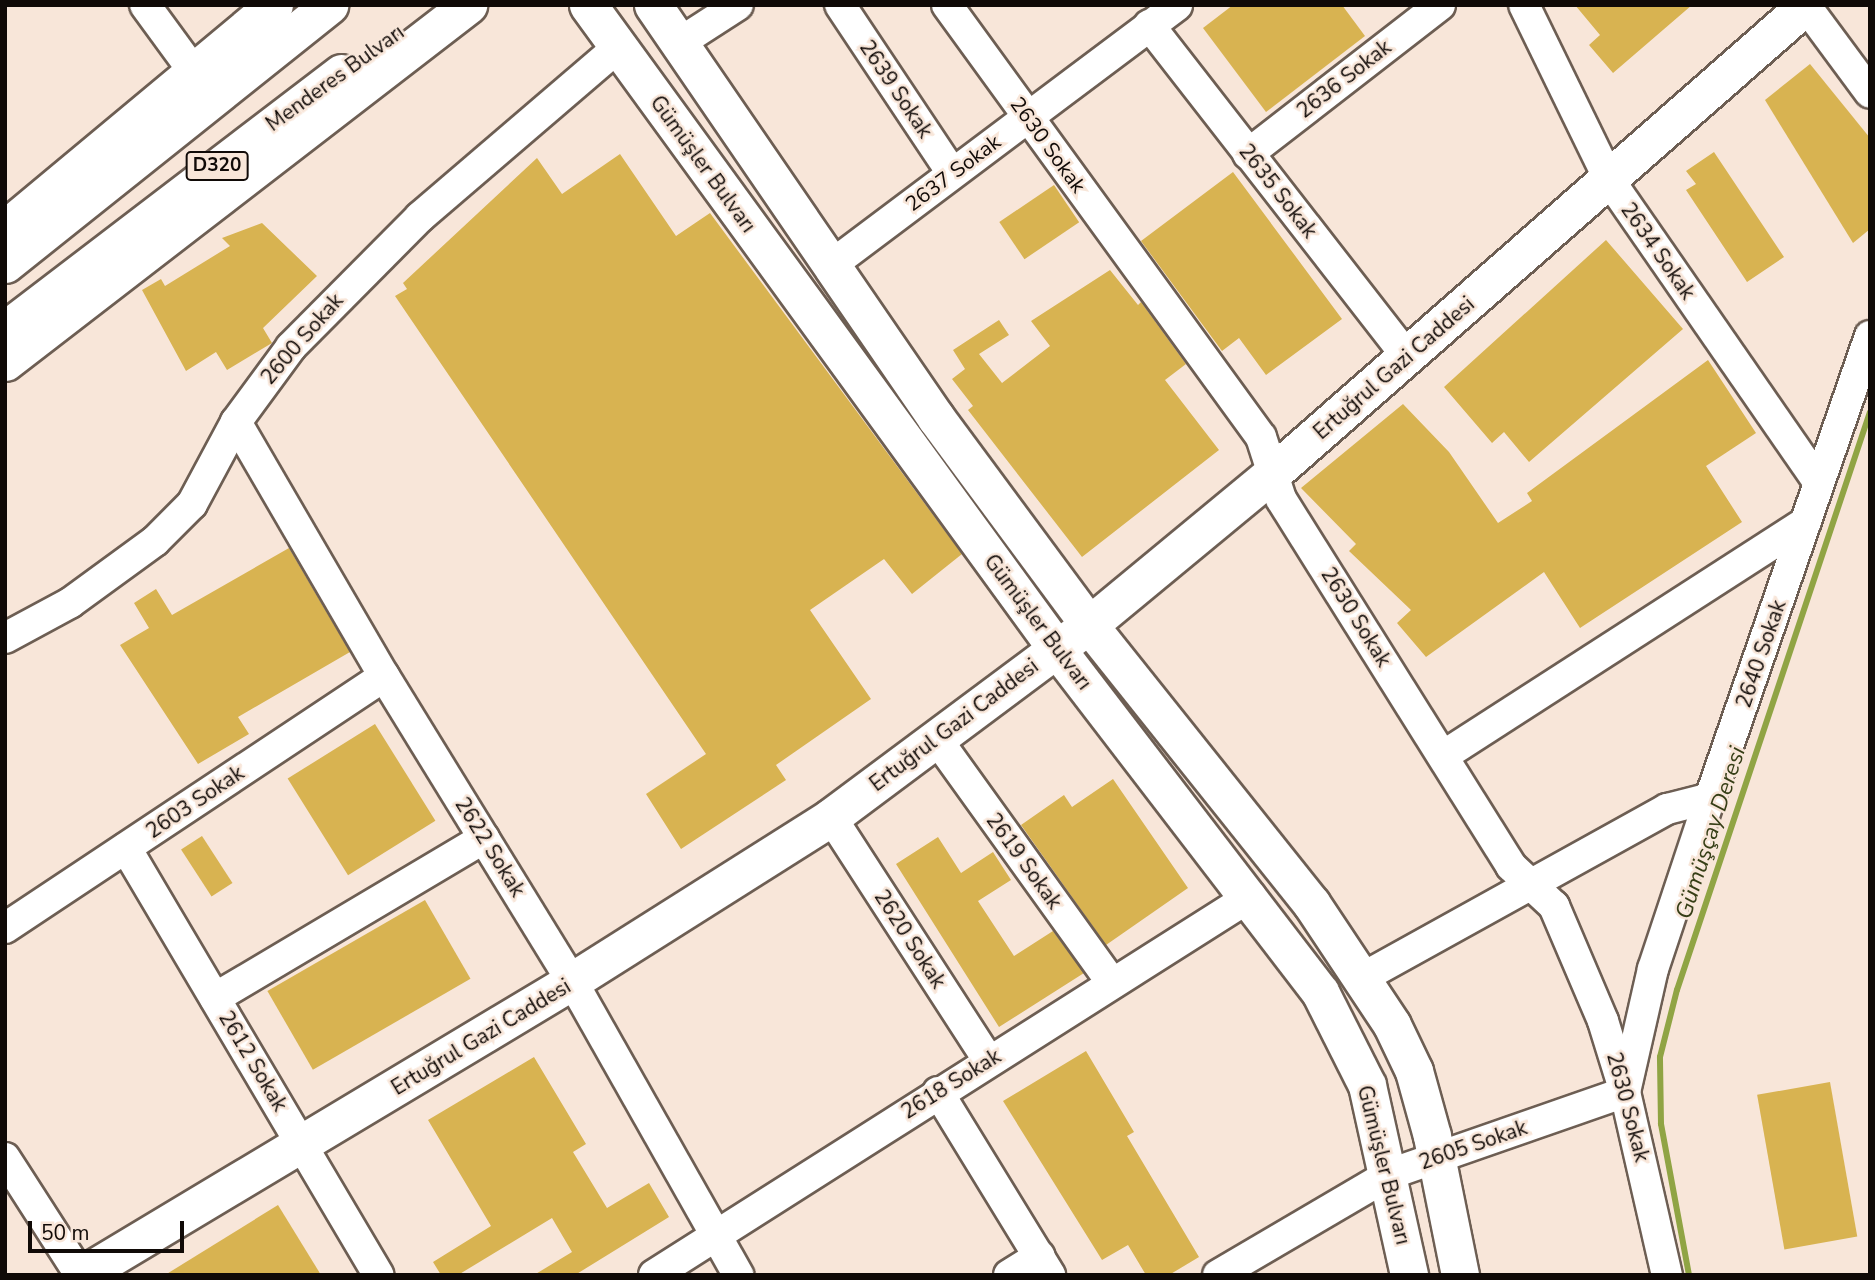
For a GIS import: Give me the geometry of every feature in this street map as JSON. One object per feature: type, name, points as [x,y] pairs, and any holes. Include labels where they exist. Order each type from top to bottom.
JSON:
[{"type":"main road","points":[[5,229],[274,5]]},
{"type":"main road","name":"D320","points":[[5,264],[329,5]]},
{"type":"main road","name":"Menderes Bulvarı","points":[[5,330],[432,5]]},
{"type":"main road","points":[[5,362],[468,5]]},
{"type":"main road","name":"Gümüşler Bulvarı","points":[[588,5],[1056,648],[1251,896],[1320,992],[1367,1086],[1390,1174],[1409,1275]]},
{"type":"main road","name":"Gümüşler Bulvarı","points":[[653,5],[830,266],[1089,625],[1302,893],[1392,1025],[1414,1071],[1437,1157],[1460,1275]]},
{"type":"main road","name":"Ertuğrul Gazi Caddesi","points":[[81,1275],[304,1145],[572,981],[831,817],[1089,625],[1274,472],[1610,181],[1805,5]]},
{"type":"street","points":[[145,5],[194,72]]},
{"type":"street","points":[[679,43],[738,5]]},
{"type":"street","name":"2639 Sokak","points":[[839,5],[952,173]]},
{"type":"street","name":"2630 Sokak","points":[[947,5],[1261,437],[1282,499],[1511,866],[1534,884],[1554,906],[1568,932],[1625,1092],[1667,1275]]},
{"type":"street","name":"2637 Sokak","points":[[830,266],[1177,5]]},
{"type":"street","name":"2636 Sokak","points":[[1248,154],[1440,5]]},
{"type":"street","name":"2634 Sokak","points":[[1524,5],[1610,181],[1818,481]]},
{"type":"street","points":[[1805,5],[1870,93]]},
{"type":"street","name":"2635 Sokak","points":[[1149,25],[1407,357]]},
{"type":"street","name":"2600 Sokak","points":[[5,638],[70,603],[155,541],[192,504],[236,422],[291,346],[353,280],[420,217],[618,47]]},
{"type":"street","name":"2640 Sokak","points":[[1625,1092],[1653,969],[1818,481],[1870,336]]},
{"type":"street","name":"2622 Sokak","points":[[236,422],[384,676],[572,981],[738,1275]]},
{"type":"street","points":[[1443,756],[1805,523]]},
{"type":"street","name":"2603 Sokak","points":[[5,928],[384,676]]},
{"type":"street","name":"2619 Sokak","points":[[936,738],[1112,983]]},
{"type":"street","points":[[1362,978],[1667,809],[1710,798]]},
{"type":"street","name":"2620 Sokak","points":[[831,817],[988,1060]]},
{"type":"street","points":[[215,998],[484,838]]},
{"type":"street","name":"2612 Sokak","points":[[126,848],[379,1275]]},
{"type":"street","name":"2618 Sokak","points":[[654,1275],[988,1060],[1251,896]]},
{"type":"street","points":[[938,1092],[1044,1266],[1009,1275]]},
{"type":"street","name":"2605 Sokak","points":[[1218,1275],[1390,1174],[1625,1092]]},
{"type":"street","points":[[5,1158],[81,1275]]},
{"type":"building","points":[[1233,5],[1342,5],[1365,36],[1266,112],[1203,28]]},
{"type":"building","points":[[1575,5],[1692,5],[1613,73],[1589,45],[1600,35]]},
{"type":"building","points":[[1810,64],[1870,138],[1870,229],[1853,243],[1765,100]]},
{"type":"building","points":[[1714,152],[1784,257],[1747,282],[1686,190],[1696,184],[1686,171]]},
{"type":"building","points":[[620,154],[676,236],[710,213],[962,554],[912,594],[884,559],[810,610],[871,699],[776,765],[786,780],[681,849],[646,794],[706,754],[395,296],[407,289],[403,283],[537,158],[562,194]]},
{"type":"building","points":[[1233,172],[1342,319],[1266,375],[1239,338],[1222,351],[1141,241]]},
{"type":"building","points":[[1054,185],[1079,222],[1024,259],[999,222]]},
{"type":"building","points":[[262,223],[317,276],[263,328],[272,343],[227,370],[216,352],[186,371],[142,290],[161,279],[165,286],[230,246],[222,238]]},
{"type":"building","points":[[1606,240],[1683,329],[1529,462],[1504,432],[1492,443],[1444,387]]},
{"type":"building","points":[[1110,270],[1138,305],[1141,302],[1186,364],[1165,380],[1219,450],[1082,557],[968,410],[973,406],[952,379],[965,369],[953,350],[999,320],[1009,335],[979,354],[1002,383],[1050,346],[1031,321]]},
{"type":"building","points":[[1708,360],[1756,433],[1706,466],[1742,522],[1580,628],[1544,572],[1426,657],[1397,623],[1411,610],[1349,551],[1356,544],[1301,488],[1403,404],[1449,452],[1498,523],[1532,501],[1527,493]]},
{"type":"building","points":[[289,548],[350,652],[238,717],[249,734],[198,764],[120,645],[149,628],[134,603],[156,589],[172,615]]},
{"type":"building","points":[[375,724],[435,821],[348,875],[288,779]]},
{"type":"building","points":[[1113,779],[1188,888],[1106,945],[1021,825],[1064,795],[1072,807]]},
{"type":"building","points":[[202,836],[232,883],[212,897],[181,850]]},
{"type":"building","points":[[938,837],[961,873],[993,852],[1011,880],[978,901],[1014,956],[1053,931],[1084,973],[999,1027],[896,864]]},
{"type":"building","points":[[425,900],[470,979],[313,1070],[267,991]]},
{"type":"building","points":[[1086,1051],[1134,1132],[1127,1136],[1199,1257],[1169,1275],[1146,1275],[1128,1245],[1102,1260],[1003,1101]]},
{"type":"building","points":[[534,1057],[586,1144],[573,1152],[607,1208],[649,1183],[669,1217],[575,1275],[534,1275],[572,1252],[552,1218],[458,1275],[441,1275],[433,1262],[491,1226],[428,1120]]},
{"type":"building","points":[[1830,1082],[1857,1237],[1784,1249],[1757,1095]]},
{"type":"building","points":[[278,1205],[321,1275],[165,1275]]},
{"type":"waterway","name":"Gümüşçay Deresi","points":[[1689,1275],[1661,1124],[1660,1057],[1677,990],[1870,412]]}]
